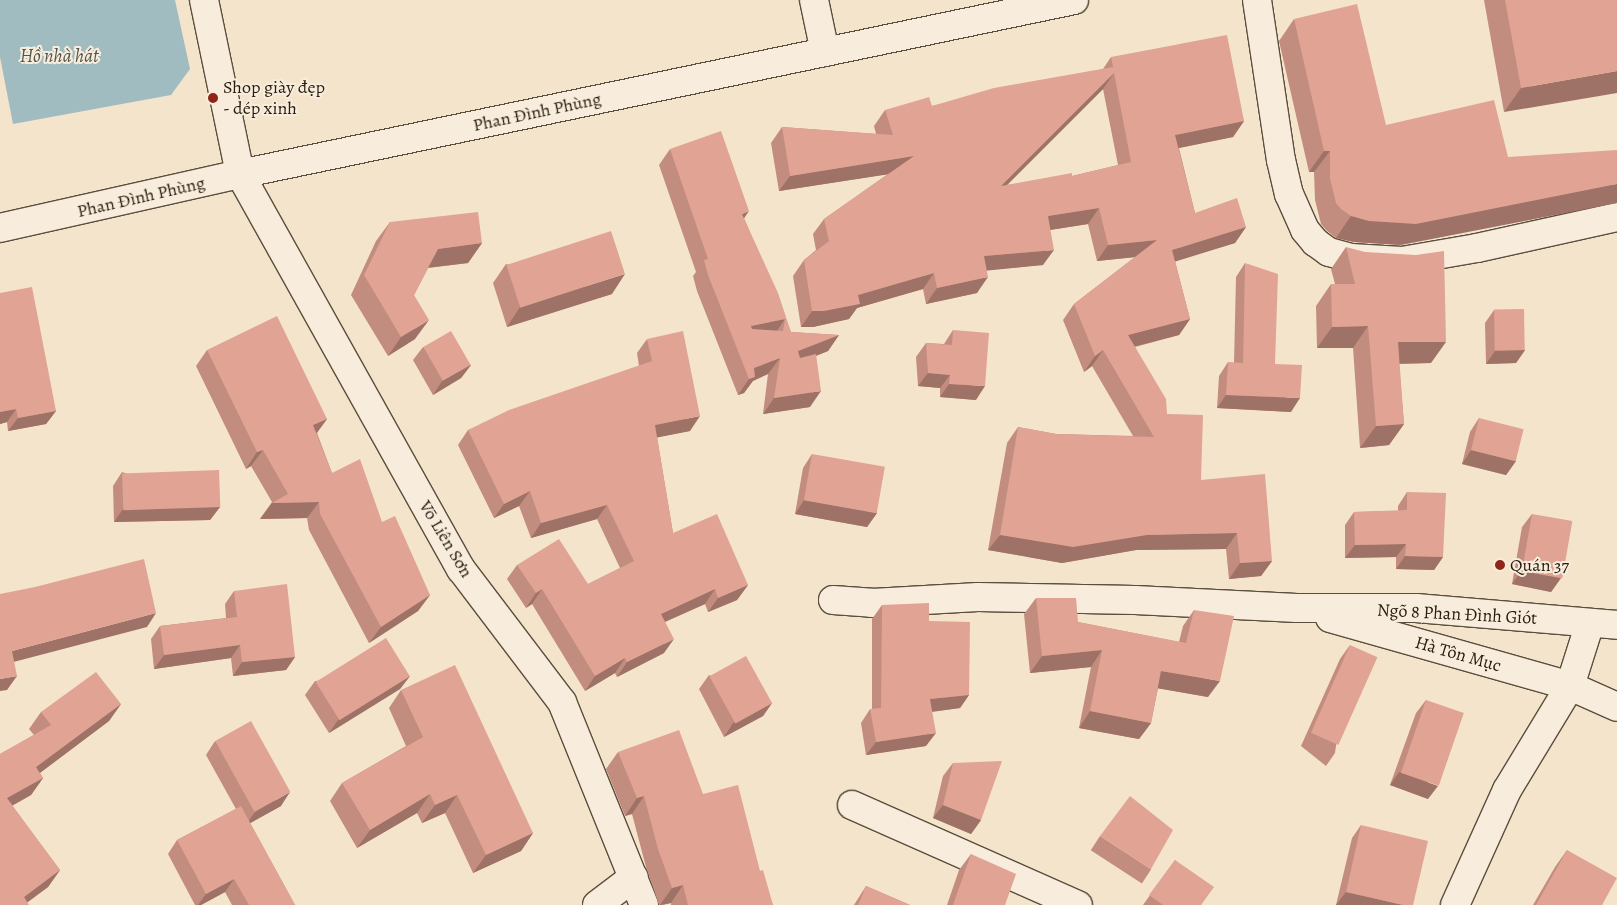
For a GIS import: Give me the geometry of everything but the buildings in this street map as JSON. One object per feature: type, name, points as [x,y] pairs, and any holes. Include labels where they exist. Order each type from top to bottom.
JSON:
[{"type":"street","name":"Võ Liên Sơn","points":[[204,0],[240,174],[462,569],[562,702],[644,905]]},
{"type":"street","points":[[814,0],[826,52]]},
{"type":"street","name":"Phan Đình Phùng","points":[[0,228],[240,174],[1074,0]]},
{"type":"street","points":[[1257,0],[1281,160],[1289,194],[1305,230],[1315,242],[1329,252],[1352,258],[1402,261],[1477,248],[1617,217]]},
{"type":"street","points":[[833,600],[872,604],[978,597],[1135,600],[1297,608]]},
{"type":"street","name":"Ngõ 8 Phan Đình Giót","points":[[1297,608],[1416,608],[1604,624]]},
{"type":"street","name":"Hà Tôn Mục","points":[[1297,608],[1570,686],[1617,707]]},
{"type":"street","points":[[1455,905],[1507,790],[1570,686],[1604,624]]},
{"type":"street","points":[[852,805],[1078,905]]},
{"type":"street","points":[[597,905],[634,877]]},
{"type":"water","name":"Hồ nhà hát","points":[[0,0],[175,0],[190,69],[171,95],[13,124],[0,57]]},
{"type":"place","name":"Shop giày đẹp - dép xinh","points":[[213,98]]},
{"type":"place","name":"Quán 37","points":[[1500,565]]}]
